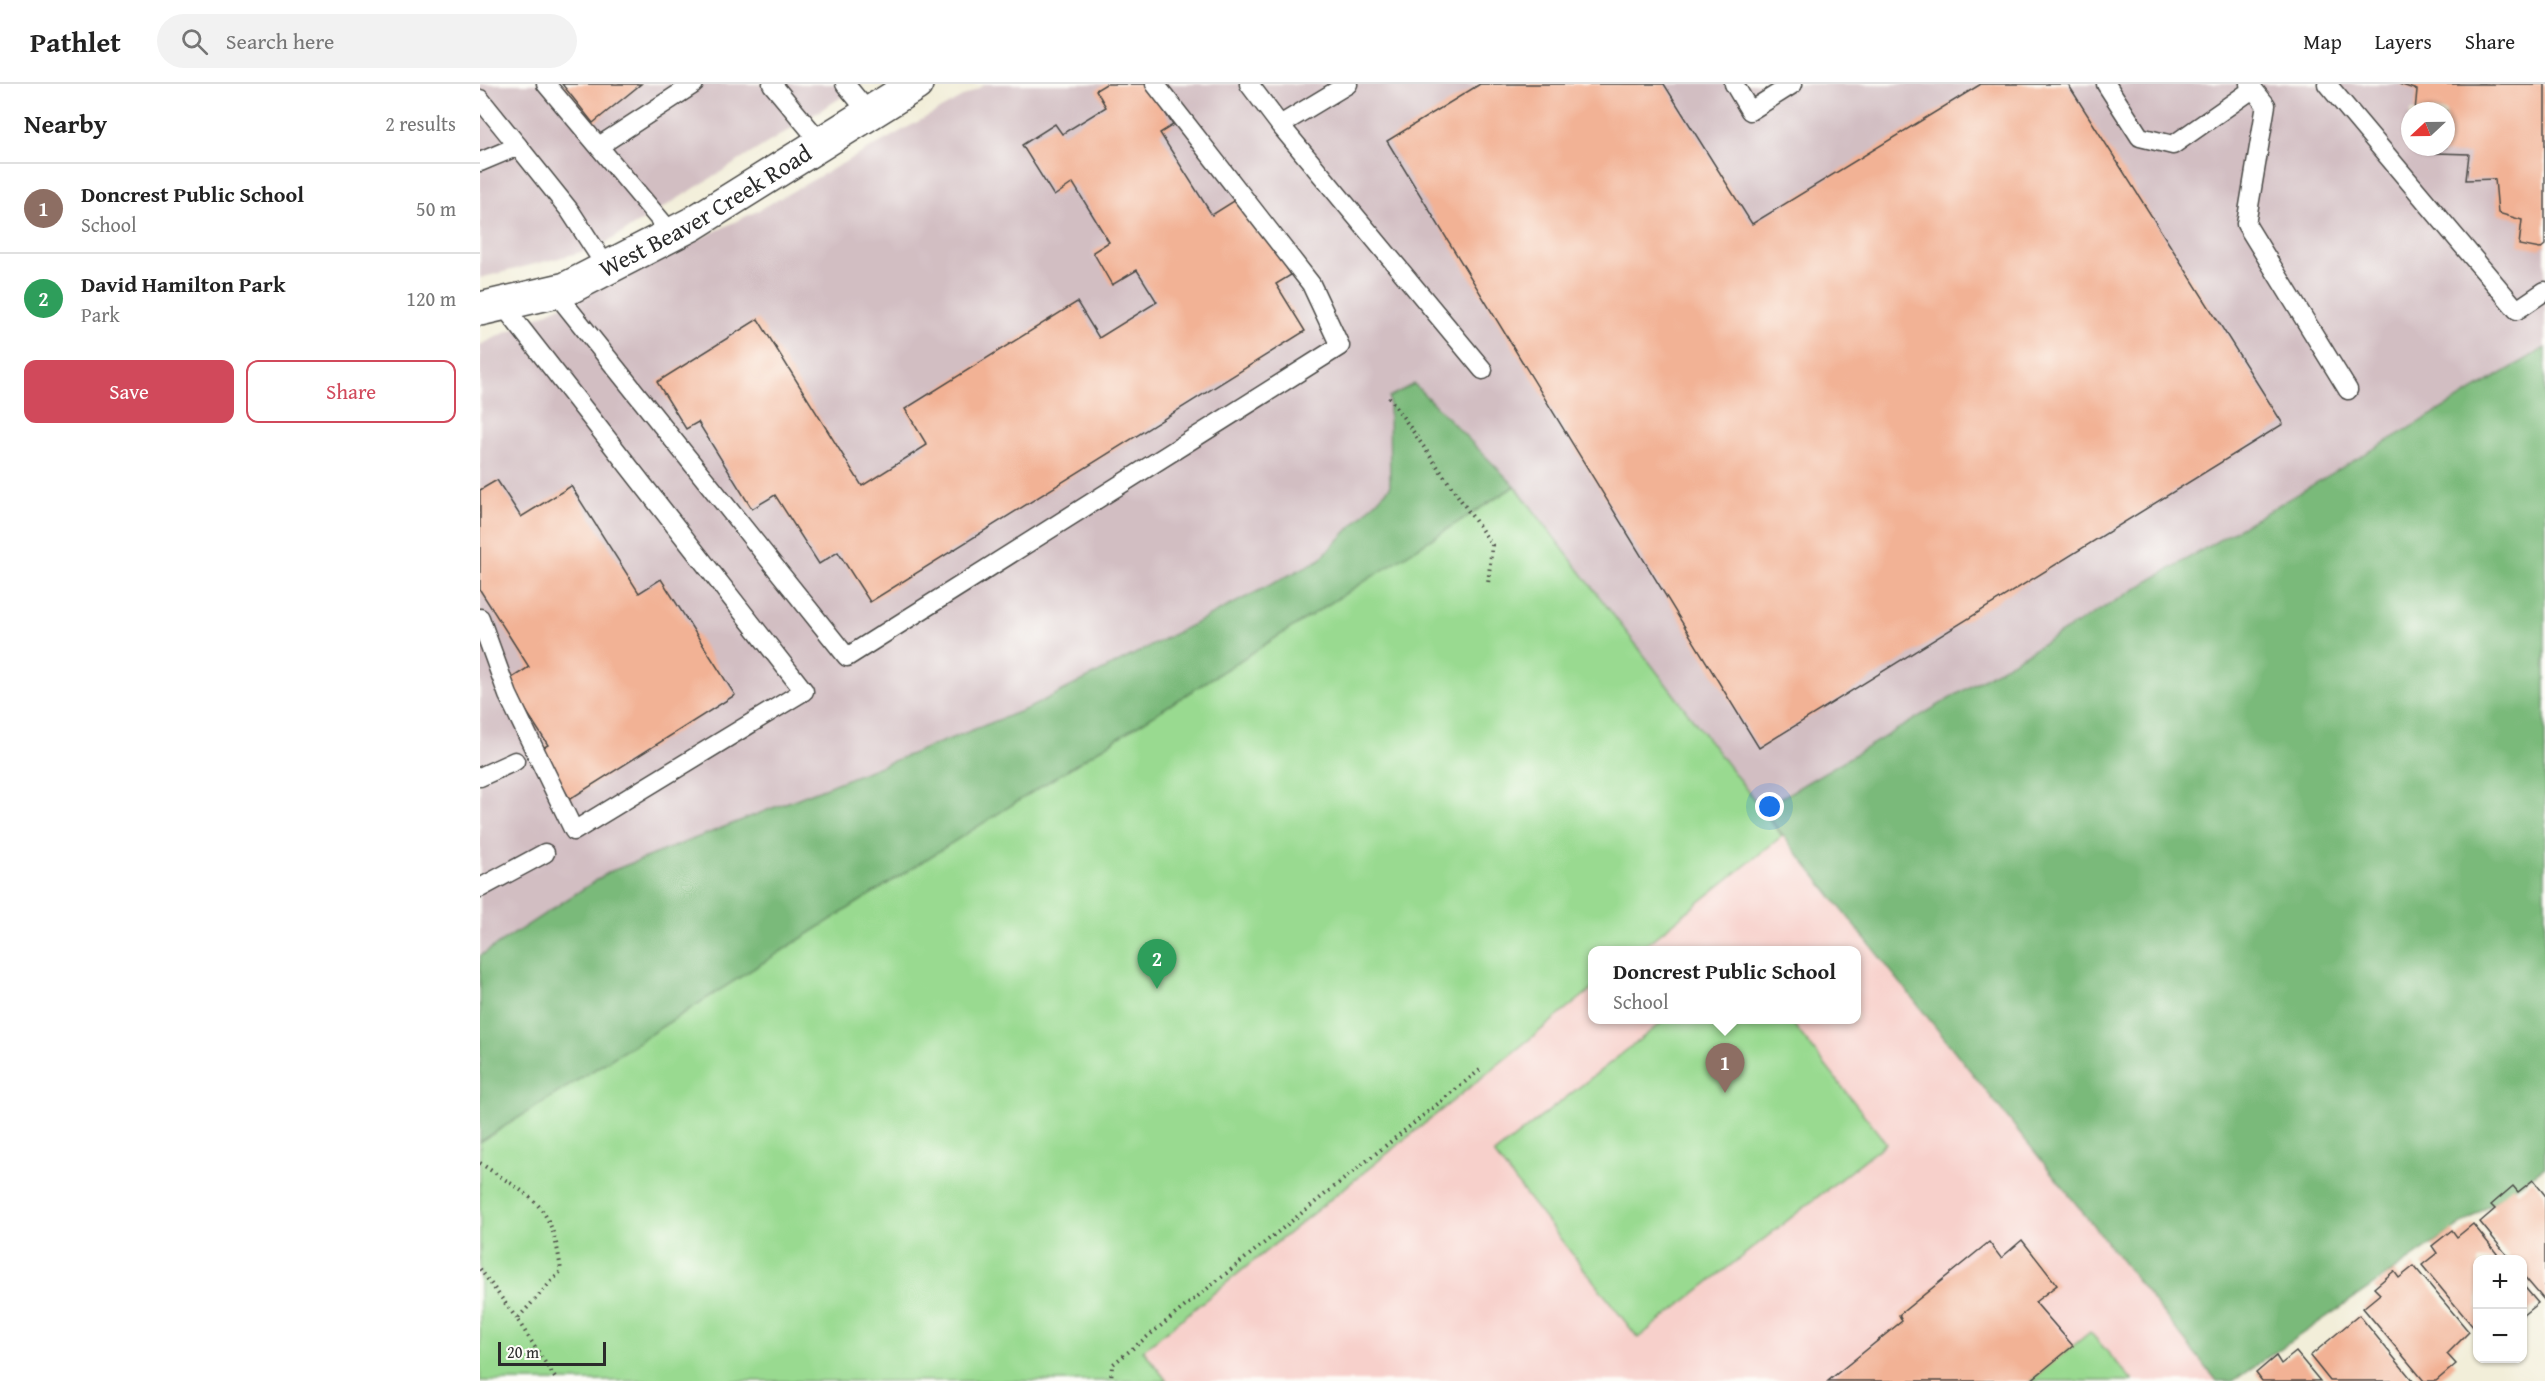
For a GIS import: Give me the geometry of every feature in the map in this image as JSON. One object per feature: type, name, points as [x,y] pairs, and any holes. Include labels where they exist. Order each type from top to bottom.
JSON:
[{"type":"street","name":"West Beaver Creek Road","points":[[491,306],[566,289],[608,268],[672,234],[916,84]]},
{"type":"lane","points":[[546,84],[672,234]]},
{"type":"lane","points":[[599,146],[694,84]]},
{"type":"lane","points":[[772,84],[821,143]]},
{"type":"lane","points":[[845,84],[869,113]]},
{"type":"lane","points":[[555,292],[847,657],[1340,346],[1311,284],[1155,84]]},
{"type":"lane","points":[[1249,84],[1280,125],[1483,370]]},
{"type":"lane","points":[[1280,125],[1348,84]]},
{"type":"lane","points":[[1734,84],[1750,111],[1793,84]]},
{"type":"lane","points":[[2106,84],[2140,137],[2173,145],[2251,87],[2266,105],[2246,224],[2348,390]]},
{"type":"lane","points":[[2327,84],[2517,310],[2545,291]]},
{"type":"lane","points":[[480,99],[570,210],[608,268]]},
{"type":"lane","points":[[480,162],[518,146]]},
{"type":"lane","points":[[480,618],[507,695],[574,831],[804,691],[491,306]]},
{"type":"lane","points":[[480,777],[515,761]]},
{"type":"lane","points":[[480,888],[545,853]]},
{"type":"path","points":[[1389,397],[1492,545],[1488,584]]},
{"type":"path","points":[[1111,1381],[1112,1365],[1480,1070]]},
{"type":"path","points":[[480,1163],[541,1205],[557,1236],[561,1271],[517,1319]]},
{"type":"path","points":[[480,1269],[517,1319],[557,1381]]},
{"type":"shaded area","points":[[480,84],[863,84],[598,248],[480,278]]},
{"type":"shaded area","points":[[986,84],[2545,84],[2545,348],[1762,809],[1515,486],[1414,384],[1389,397],[1390,487],[1319,560],[1029,708],[609,872],[480,956],[480,345],[755,212]]},
{"type":"shaded area","points":[[1782,836],[2217,1381],[1167,1381],[1143,1350],[1588,992],[1588,1024],[1861,1024],[1861,946],[1644,946]]},
{"type":"green space","points":[[2545,348],[2545,1167],[2233,1381],[2217,1381],[1762,809]]},
{"type":"green space","points":[[1414,384],[1515,486],[480,1142],[480,956],[609,872],[1029,708],[1319,560],[1390,487],[1389,397]]},
{"type":"green space","points":[[1515,486],[1782,836],[1644,946],[1588,946],[1588,992],[1143,1350],[1167,1381],[480,1381],[480,1142]]},
{"type":"green space","points":[[1660,1024],[1793,1024],[1886,1143],[1638,1338],[1494,1154]]},
{"type":"green space","points":[[2090,1332],[2133,1381],[2030,1381]]},
{"type":"building","points":[[562,84],[641,84],[593,123]]},
{"type":"building","points":[[1106,84],[1147,84],[1173,125],[1160,133],[1212,215],[1242,196],[1291,275],[1276,284],[1305,331],[870,602],[838,552],[819,564],[775,495],[752,509],[698,422],[686,429],[657,382],[758,319],[862,486],[927,445],[905,409],[1077,302],[1099,338],[1157,302],[1137,270],[1112,285],[1093,252],[1109,242],[1073,183],[1054,196],[1022,145],[1055,124],[1062,134],[1106,107],[1096,90]]},
{"type":"building","points":[[1480,84],[1664,84],[1752,224],[1981,84],[2068,84],[2283,424],[1759,748],[1387,141]]},
{"type":"building","points":[[2399,84],[2545,84],[2545,245],[2540,249],[2519,245],[2522,220],[2498,213],[2495,179],[2466,180],[2469,154],[2455,154],[2455,102],[2416,102],[2417,90]]},
{"type":"building","points":[[497,480],[521,517],[571,486],[639,593],[661,579],[735,695],[570,799],[539,750],[548,745],[507,681],[529,667],[480,590],[480,490]]},
{"type":"building","points":[[2533,1180],[2545,1195],[2545,1301],[2527,1280],[2527,1255],[2507,1255],[2480,1222],[2495,1209],[2491,1205],[2513,1186],[2518,1192]]},
{"type":"building","points":[[2473,1224],[2498,1255],[2473,1255],[2473,1327],[2422,1265],[2437,1253],[2432,1246],[2452,1230],[2457,1237]]},
{"type":"building","points":[[2022,1240],[2057,1285],[2035,1302],[2073,1346],[2030,1381],[1828,1381],[1902,1321],[1899,1315],[1989,1242],[2001,1258]]},
{"type":"building","points":[[2414,1266],[2469,1332],[2447,1354],[2456,1364],[2436,1381],[2424,1381],[2363,1308],[2380,1294],[2374,1288],[2394,1271],[2399,1278]]},
{"type":"building","points":[[2527,1290],[2538,1303],[2527,1312]]},
{"type":"building","points":[[2359,1315],[2413,1381],[2330,1381],[2310,1356]]},
{"type":"building","points":[[2296,1352],[2320,1381],[2262,1381],[2256,1373],[2276,1356],[2281,1364]]},
{"type":"place","name":"David Hamilton Park","points":[[1157,989]]},
{"type":"place","name":"Doncrest Public School","points":[[1725,1093]]}]
